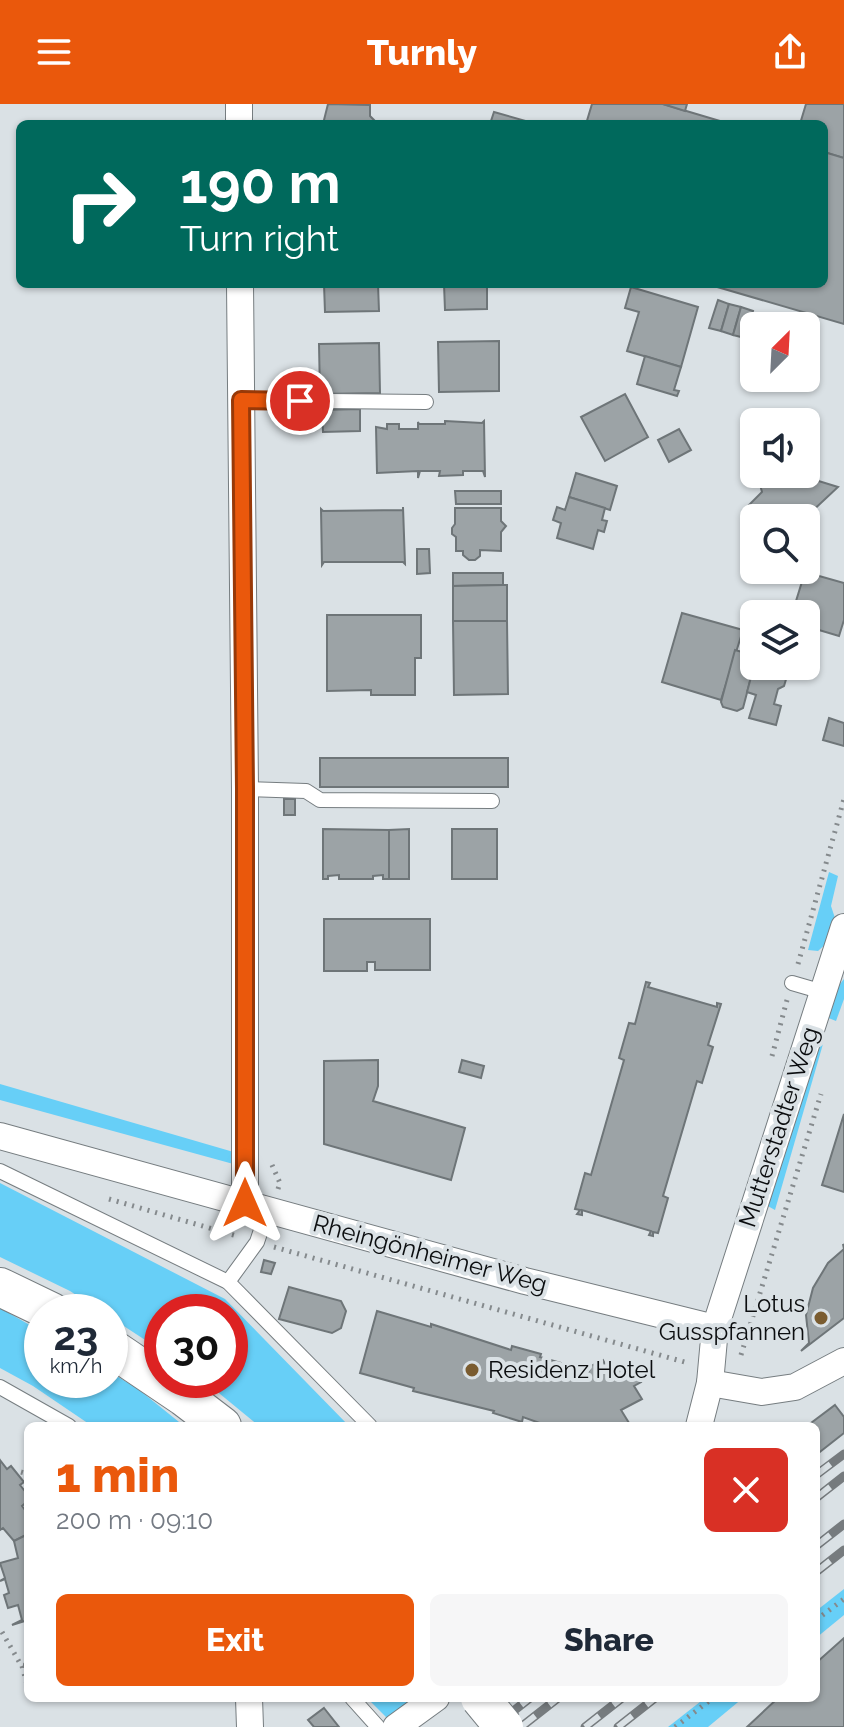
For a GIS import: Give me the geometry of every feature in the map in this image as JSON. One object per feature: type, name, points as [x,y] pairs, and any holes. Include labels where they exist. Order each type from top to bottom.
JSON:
[{"type":"main road","points":[[0,1287],[24,1299]]},
{"type":"main road","points":[[128,1359],[217,1422]]},
{"type":"main road","points":[[483,1702],[504,1727]]},
{"type":"street","points":[[240,288],[245,789],[256,1206]]},
{"type":"street","name":"Mutterstadter Weg","points":[[715,1328],[844,927]]},
{"type":"street","name":"Rheingönheimer Weg","points":[[0,1136],[525,1281],[715,1328]]},
{"type":"street","points":[[701,1422],[721,1385],[715,1328]]},
{"type":"street","points":[[721,1385],[762,1392],[795,1387],[844,1361]]},
{"type":"street","points":[[249,1702],[250,1727]]},
{"type":"street","points":[[396,1727],[430,1702]]},
{"type":"lane","points":[[241,400],[426,402]]},
{"type":"lane","points":[[245,789],[306,791],[320,800],[492,801]]},
{"type":"lane","points":[[792,983],[823,992]]},
{"type":"lane","points":[[0,1171],[228,1282],[366,1422]]},
{"type":"lane","points":[[228,1282],[257,1242],[256,1206]]},
{"type":"lane","points":[[0,1387],[62,1422]]},
{"type":"lane","points":[[356,1702],[378,1727]]},
{"type":"path","points":[[772,1056],[844,799]]},
{"type":"path","points":[[106,1198],[691,1364],[721,1385],[821,1093]]},
{"type":"path","points":[[280,1183],[295,1188]]},
{"type":"path","points":[[820,1617],[844,1599]]},
{"type":"path","points":[[2,1632],[24,1665]]},
{"type":"path","points":[[675,1727],[708,1702]]},
{"type":"shaded area","points":[[829,872],[838,876],[831,906],[835,918],[829,941],[818,951],[808,950]]},
{"type":"shaded area","points":[[844,979],[844,999],[836,1021],[826,1017],[836,989]]},
{"type":"shaded area","points":[[825,1037],[775,1210],[766,1205],[818,1041]]},
{"type":"shaded area","points":[[0,1084],[237,1153],[237,1165],[0,1100]]},
{"type":"shaded area","points":[[0,1183],[215,1294],[144,1294],[144,1339],[128,1329],[128,1294],[75,1294],[0,1257]]},
{"type":"shaded area","points":[[0,1308],[24,1322],[24,1381],[0,1368]]},
{"type":"shaded area","points":[[248,1323],[345,1422],[254,1422],[225,1398],[248,1398]]},
{"type":"shaded area","points":[[128,1383],[179,1422],[86,1422],[51,1398],[128,1398]]},
{"type":"shaded area","points":[[844,1589],[844,1615],[820,1635],[820,1608]]},
{"type":"shaded area","points":[[371,1702],[410,1702],[388,1719]]},
{"type":"shaded area","points":[[700,1702],[738,1702],[708,1727],[668,1727]]},
{"type":"building","points":[[328,104],[370,105],[370,116],[374,120],[324,120]]},
{"type":"building","points":[[592,104],[663,104],[717,120],[587,120]]},
{"type":"building","points":[[663,104],[687,104],[685,111]]},
{"type":"building","points":[[806,104],[844,104],[844,158],[828,153],[828,120],[801,120]]},
{"type":"building","points":[[494,112],[522,120],[491,120]]},
{"type":"building","points":[[828,153],[844,158],[844,324],[820,317],[820,312],[803,312],[721,288],[828,288]]},
{"type":"building","points":[[324,288],[378,288],[379,311],[325,312]]},
{"type":"building","points":[[444,288],[487,288],[487,309],[445,310]]},
{"type":"building","points":[[631,288],[698,307],[681,367],[627,351],[639,312],[625,308]]},
{"type":"building","points":[[718,300],[729,304],[721,331],[709,328]]},
{"type":"building","points":[[729,304],[741,307],[733,335],[721,331]]},
{"type":"building","points":[[741,307],[753,311],[740,312],[740,337],[733,335]]},
{"type":"building","points":[[499,341],[499,391],[439,392],[438,342]]},
{"type":"building","points":[[379,343],[380,393],[320,394],[319,344]]},
{"type":"building","points":[[645,356],[681,367],[674,390],[679,391],[677,396],[637,384]]},
{"type":"building","points":[[625,394],[648,437],[605,461],[581,417]]},
{"type":"building","points":[[360,409],[360,431],[323,432],[322,410]]},
{"type":"building","points":[[445,421],[484,421],[485,477],[483,471],[439,476],[440,471],[420,471],[418,478],[418,471],[377,473],[376,427],[387,429],[387,424],[399,424],[399,429],[418,429],[418,422],[445,424]]},
{"type":"building","points":[[679,429],[691,450],[669,462],[658,440]]},
{"type":"building","points":[[576,473],[617,486],[610,510],[569,497]]},
{"type":"building","points":[[820,481],[838,487],[820,504],[750,504],[762,492],[761,488],[820,488]]},
{"type":"building","points":[[455,491],[501,491],[501,504],[456,504]]},
{"type":"building","points":[[569,497],[605,508],[602,520],[607,521],[604,532],[598,530],[593,549],[557,538],[561,523],[553,520],[557,507],[565,510]]},
{"type":"building","points":[[403,507],[405,564],[324,562],[322,565],[321,509],[403,510]]},
{"type":"building","points":[[455,508],[501,508],[501,521],[506,526],[501,532],[501,551],[480,550],[480,556],[469,560],[463,551],[456,551],[456,537],[452,534]]},
{"type":"building","points":[[417,549],[429,549],[430,573],[417,574]]},
{"type":"building","points":[[453,573],[503,573],[503,585],[453,586]]},
{"type":"building","points":[[820,576],[844,583],[844,620],[839,636],[820,630],[820,600],[796,600],[801,584],[820,584]]},
{"type":"building","points":[[507,585],[507,621],[453,621],[453,586]]},
{"type":"building","points":[[682,613],[740,629],[740,640],[721,700],[662,682]]},
{"type":"building","points":[[327,615],[421,615],[421,658],[415,658],[415,695],[371,695],[371,690],[327,691]]},
{"type":"building","points":[[453,621],[507,621],[508,694],[454,695]]},
{"type":"building","points":[[735,650],[740,651],[740,680],[750,680],[743,708],[737,711],[723,707],[721,702]]},
{"type":"building","points":[[750,680],[786,680],[784,686],[778,689],[774,704],[781,706],[776,725],[749,718],[756,695],[747,692]]},
{"type":"building","points":[[829,718],[844,723],[844,746],[823,740]]},
{"type":"building","points":[[320,758],[508,758],[508,787],[320,787]]},
{"type":"building","points":[[284,799],[295,799],[295,815],[284,815]]},
{"type":"building","points":[[323,829],[389,830],[389,879],[383,879],[383,875],[373,876],[373,879],[339,879],[339,875],[323,879]]},
{"type":"building","points":[[409,829],[409,879],[389,879],[389,830]]},
{"type":"building","points":[[452,829],[497,829],[497,879],[452,879]]},
{"type":"building","points":[[324,919],[430,919],[430,970],[375,970],[375,962],[367,962],[367,971],[324,971]]},
{"type":"building","points":[[646,982],[650,983],[648,987],[717,1007],[717,1003],[721,1004],[708,1045],[713,1047],[702,1083],[697,1081],[663,1196],[668,1198],[658,1233],[653,1232],[653,1236],[649,1235],[651,1231],[582,1210],[582,1215],[577,1214],[580,1210],[575,1209],[585,1173],[591,1175],[624,1060],[619,1058],[629,1023],[635,1024]]},
{"type":"building","points":[[378,1060],[378,1086],[373,1101],[465,1128],[451,1180],[324,1144],[324,1061]]},
{"type":"building","points":[[462,1060],[484,1066],[481,1078],[459,1072]]},
{"type":"building","points":[[844,1114],[844,1192],[822,1185]]},
{"type":"building","points":[[844,1249],[844,1318],[801,1351],[809,1343],[806,1315],[813,1288],[828,1263]]},
{"type":"building","points":[[264,1260],[275,1263],[271,1274],[261,1272]]},
{"type":"building","points":[[289,1287],[341,1301],[346,1311],[341,1328],[332,1333],[279,1319]]},
{"type":"building","name":"Residenz Hotel","points":[[377,1311],[431,1327],[431,1324],[511,1350],[512,1346],[541,1354],[540,1357],[589,1371],[591,1366],[603,1360],[606,1366],[612,1362],[616,1369],[622,1365],[625,1371],[633,1367],[641,1382],[634,1386],[642,1399],[621,1410],[628,1422],[537,1422],[523,1417],[522,1422],[494,1411],[413,1391],[414,1388],[360,1373]]},
{"type":"building","points":[[835,1405],[844,1417],[844,1433],[820,1452],[820,1422],[812,1422]]},
{"type":"building","points":[[0,1460],[7,1469],[11,1466],[24,1482],[20,1485],[24,1490],[24,1536],[14,1541],[3,1528],[0,1530]]},
{"type":"building","points":[[24,1536],[24,1621],[12,1625],[22,1620],[18,1605],[8,1608],[4,1595],[9,1593],[5,1579],[0,1581],[5,1578],[0,1563],[18,1558],[14,1541]]},
{"type":"building","points":[[844,1638],[844,1727],[747,1727],[774,1702],[820,1702],[820,1659]]},
{"type":"building","points":[[324,1708],[339,1727],[314,1727],[308,1720]]},
{"type":"railway","points":[[820,1472],[844,1454]]},
{"type":"railway","points":[[820,1495],[844,1476]]},
{"type":"railway","points":[[820,1543],[844,1524]]},
{"type":"railway","points":[[820,1569],[844,1550]]},
{"type":"railway","points":[[493,1727],[525,1702]]},
{"type":"railway","points":[[521,1727],[553,1702]]},
{"type":"railway","points":[[585,1727],[617,1702]]},
{"type":"railway","points":[[618,1727],[650,1702]]},
{"type":"place","name":"Lotus Gusspfannen","points":[[821,1318]]},
{"type":"place","name":"Residenz Hotel","points":[[472,1370]]},
{"type":"route","points":[[245,1203],[241,400],[300,401]]}]
